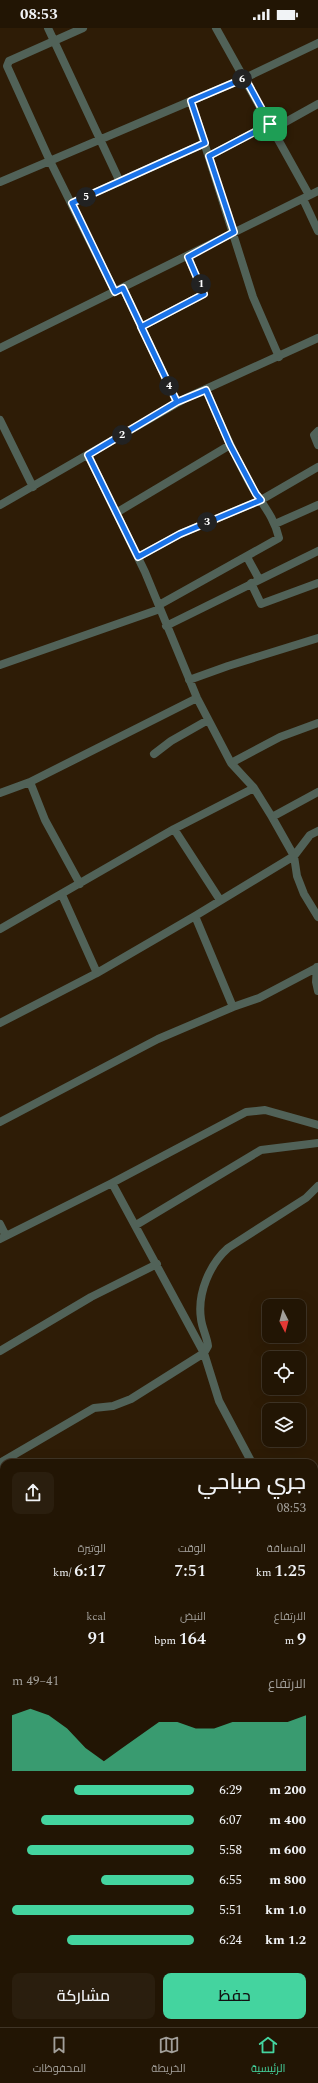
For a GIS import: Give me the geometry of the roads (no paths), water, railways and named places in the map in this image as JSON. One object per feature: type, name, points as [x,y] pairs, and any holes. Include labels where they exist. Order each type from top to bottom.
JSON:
[{"type":"street","points":[[48,28],[99,141],[120,182]]},
{"type":"street","points":[[83,28],[10,61],[7,66],[50,161],[119,290],[141,327],[177,402]]},
{"type":"street","points":[[216,28],[271,127],[306,197],[318,231]]},
{"type":"street","points":[[0,182],[245,78],[318,43]]},
{"type":"street","points":[[191,101],[234,232],[253,297],[279,357]]},
{"type":"street","points":[[209,156],[318,104]]},
{"type":"street","points":[[72,203],[205,143]]},
{"type":"street","points":[[0,348],[188,257],[234,232],[318,191]]},
{"type":"street","points":[[141,327],[204,294],[188,257]]},
{"type":"street","points":[[0,505],[177,402],[318,338]]},
{"type":"street","points":[[0,665],[159,607],[279,538],[275,524],[256,494],[230,445],[206,390]]},
{"type":"street","points":[[0,420],[33,487]]},
{"type":"street","points":[[318,431],[314,435],[318,444]]},
{"type":"street","points":[[116,513],[230,445]]},
{"type":"street","points":[[88,455],[138,557],[197,698],[231,763],[254,788],[294,856],[297,876],[304,894],[318,917]]},
{"type":"street","points":[[138,557],[180,534],[261,500],[318,467]]},
{"type":"street","points":[[275,524],[318,505]]},
{"type":"street","points":[[166,626],[318,551]]},
{"type":"street","points":[[247,557],[259,579]]},
{"type":"street","points":[[251,584],[261,604],[318,583]]},
{"type":"street","points":[[189,680],[228,666],[318,638]]},
{"type":"street","points":[[0,793],[30,782],[197,698]]},
{"type":"street","points":[[154,754],[171,741],[208,720]]},
{"type":"street","points":[[231,763],[280,737],[318,723]]},
{"type":"street","points":[[30,782],[45,820],[80,884]]},
{"type":"street","points":[[0,929],[62,895],[174,829],[254,788]]},
{"type":"street","points":[[272,817],[318,792]]},
{"type":"street","points":[[174,829],[220,900]]},
{"type":"street","points":[[0,1023],[97,973],[195,916],[294,856],[310,835],[318,831]]},
{"type":"street","points":[[62,895],[97,973]]},
{"type":"street","points":[[195,916],[233,1006]]},
{"type":"street","points":[[0,1122],[158,1039],[233,1006],[259,998],[318,967]]},
{"type":"street","points":[[318,967],[316,982],[318,991]]},
{"type":"street","points":[[0,1224],[3,1237],[112,1183],[246,1112],[265,1110],[318,1125]]},
{"type":"street","points":[[136,1225],[261,1150],[318,1143]]},
{"type":"street","points":[[112,1183],[204,1353],[219,1401],[250,1459]]},
{"type":"street","points":[[6,1459],[94,1408],[117,1405],[131,1399],[204,1353],[208,1346],[200,1317],[203,1290],[207,1277],[219,1256],[228,1248],[306,1198],[318,1186]]},
{"type":"street","points":[[0,1351],[91,1297],[157,1264]]}]
